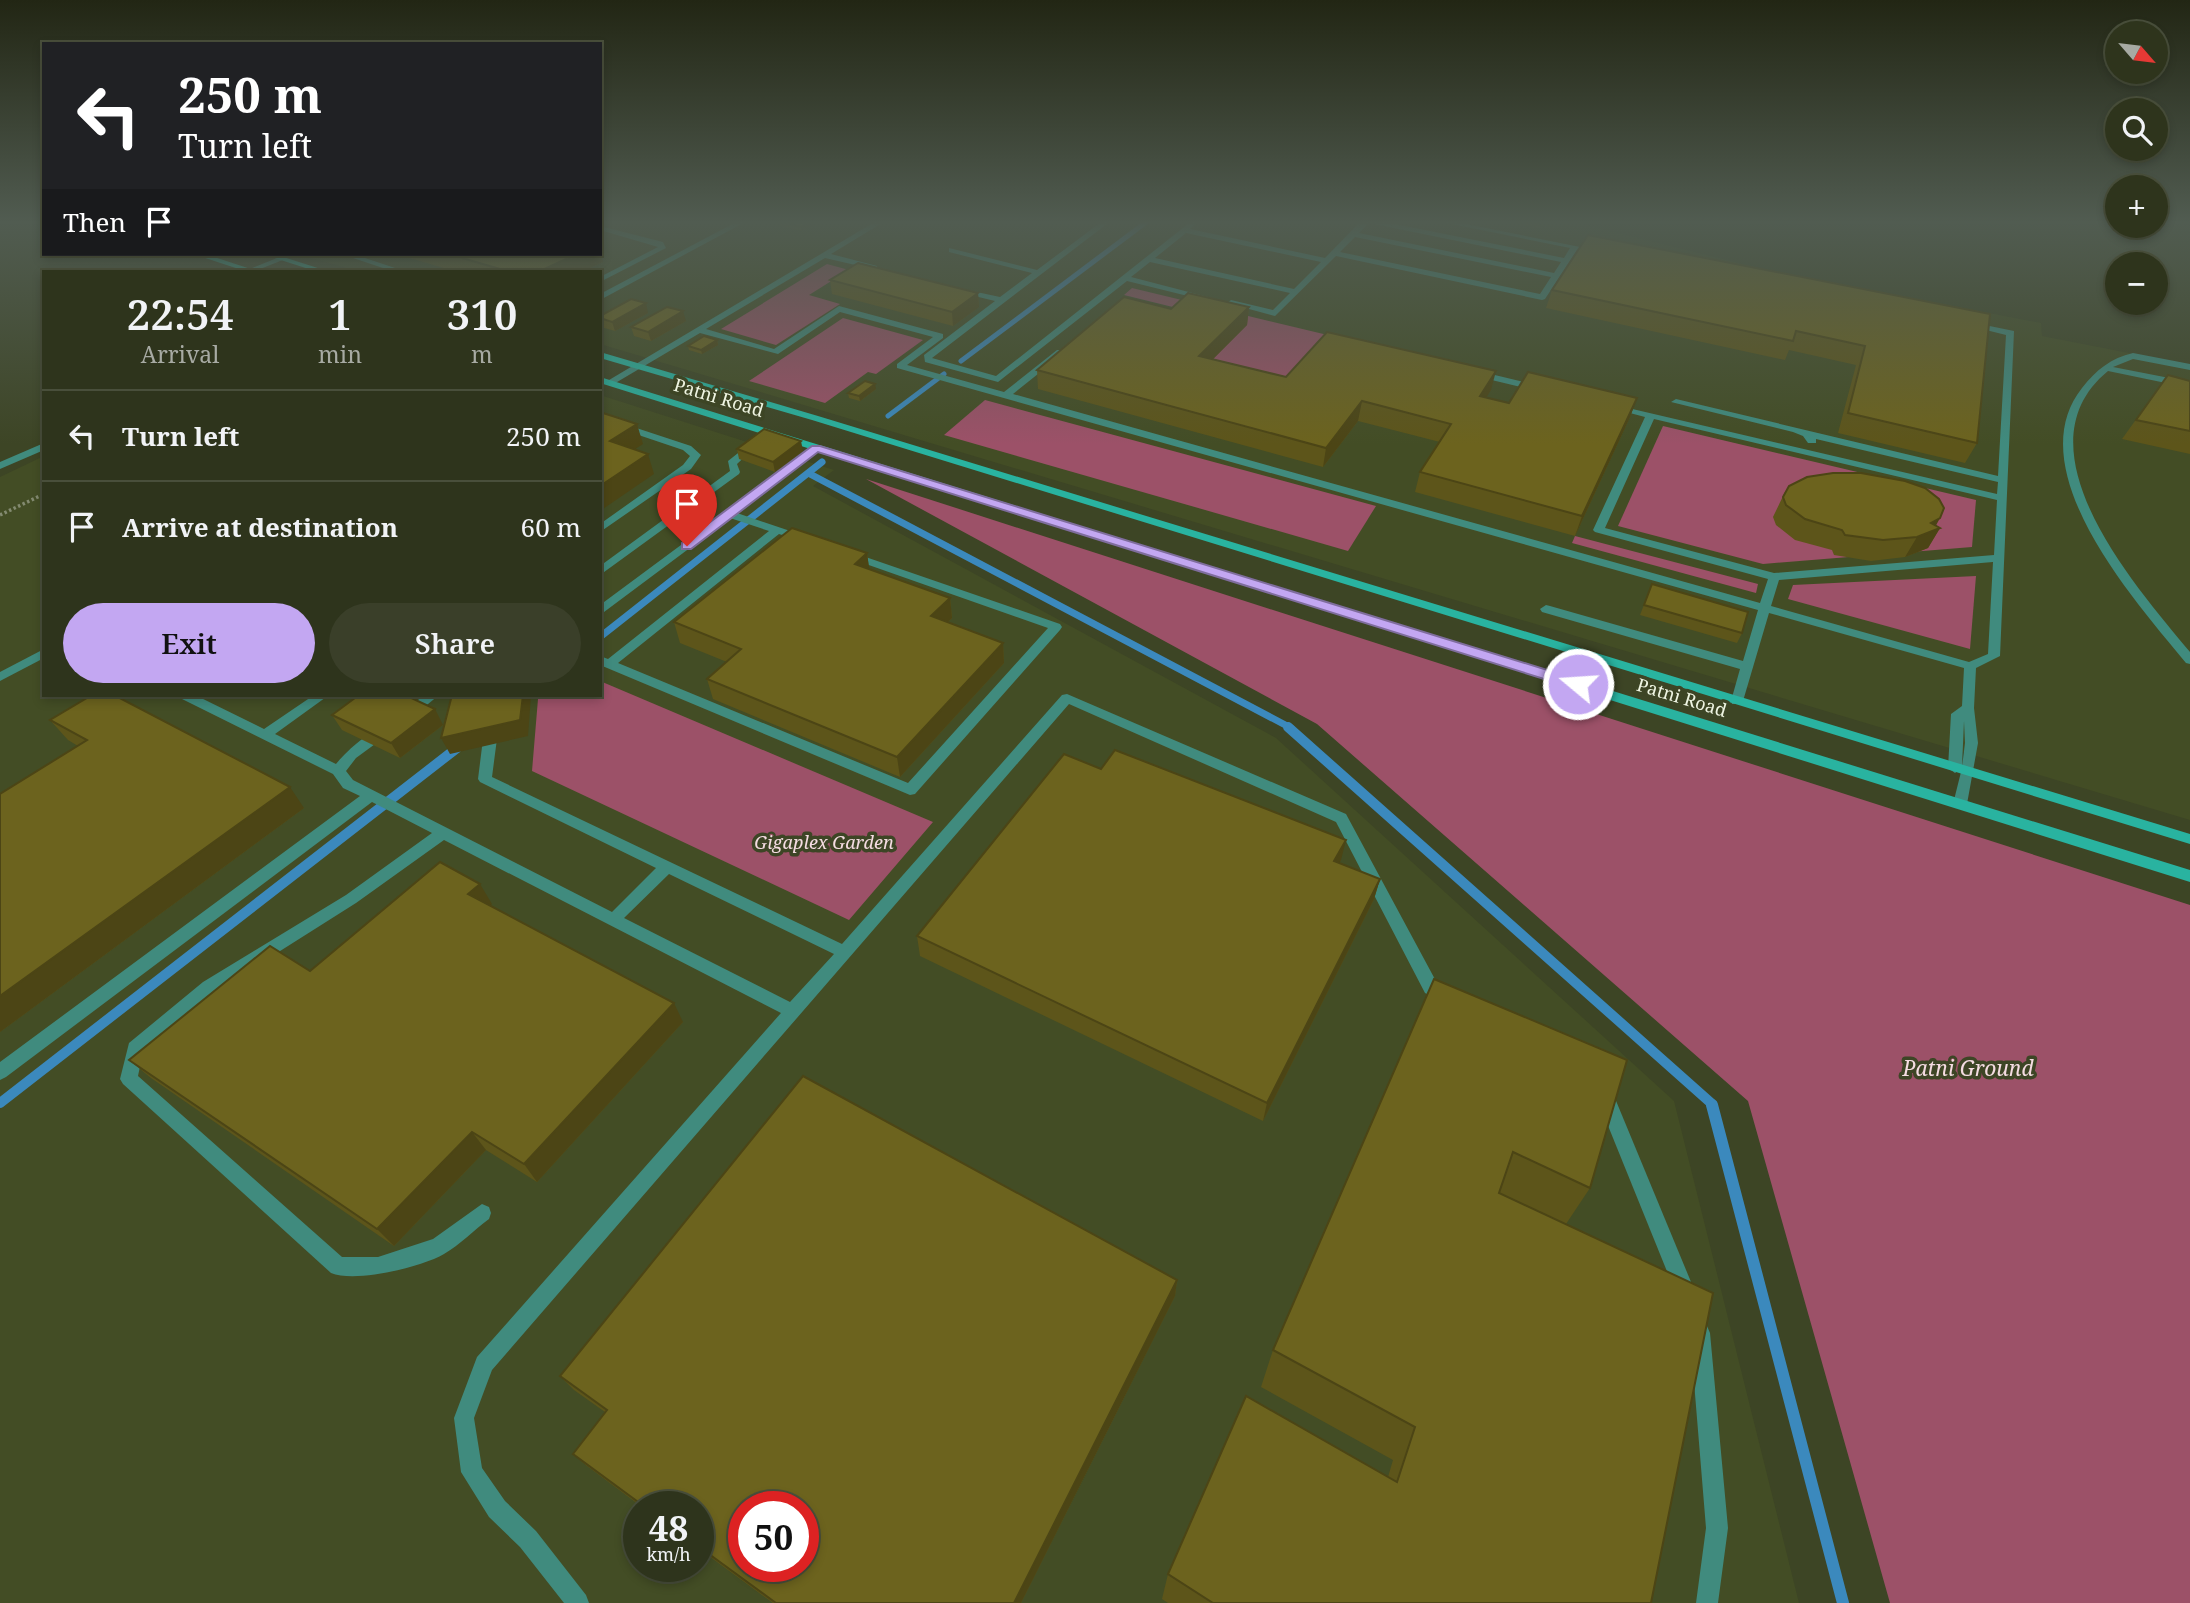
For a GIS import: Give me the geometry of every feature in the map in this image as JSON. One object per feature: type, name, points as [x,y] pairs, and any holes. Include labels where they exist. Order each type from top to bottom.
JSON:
[{"type":"main road","name":"Patni Road","points":[[602,356],[815,418],[2190,839]]},
{"type":"main road","name":"Patni Road","points":[[605,382],[2190,876]]},
{"type":"lane","points":[[605,382],[758,295]]},
{"type":"lane","points":[[980,295],[1000,300]]},
{"type":"lane","points":[[998,379],[936,363],[927,357],[1007,295]]},
{"type":"lane","points":[[981,388],[998,379],[1104,295]]},
{"type":"lane","points":[[1197,295],[1275,313],[1293,295]]},
{"type":"lane","points":[[699,330],[775,352],[839,309],[940,337],[900,366],[1970,666],[1994,656],[2011,333],[1957,323]]},
{"type":"lane","points":[[1006,396],[1070,343]]},
{"type":"lane","points":[[2190,367],[2131,355],[2121,356],[2084,390],[2071,420],[2068,446],[2076,493],[2092,530],[2117,571],[2190,660]]},
{"type":"lane","points":[[2105,368],[2190,385]]},
{"type":"lane","points":[[1467,372],[1546,390]]},
{"type":"lane","points":[[1599,402],[2002,498]]},
{"type":"lane","points":[[1676,402],[2003,480]]},
{"type":"lane","points":[[1651,415],[1600,530],[1774,577],[1999,558]]},
{"type":"lane","points":[[602,420],[687,448],[696,455],[687,467],[602,528]]},
{"type":"lane","points":[[602,571],[735,472],[732,463],[737,455],[769,433]]},
{"type":"lane","points":[[1807,434],[1813,439],[1810,452]]},
{"type":"lane","points":[[0,466],[42,447]]},
{"type":"lane","points":[[602,610],[816,448]]},
{"type":"lane","points":[[730,514],[815,543]]},
{"type":"lane","points":[[777,530],[605,662],[910,790],[1056,627],[841,552]]},
{"type":"lane","points":[[1737,701],[1774,577]]},
{"type":"lane","points":[[1546,609],[1748,667]]},
{"type":"lane","points":[[0,677],[42,654]]},
{"type":"lane","points":[[1959,804],[1971,718],[1968,708],[1970,666]]},
{"type":"lane","points":[[189,697],[338,771],[348,784],[370,796],[792,1011]]},
{"type":"lane","points":[[265,735],[320,697]]},
{"type":"lane","points":[[338,771],[351,755],[430,697]]},
{"type":"lane","points":[[578,1603],[528,1539],[497,1510],[472,1472],[464,1418],[484,1364],[1067,698],[1341,817],[1431,988],[1465,1009]]},
{"type":"lane","points":[[491,731],[485,779],[843,951]]},
{"type":"lane","points":[[0,1072],[370,796]]},
{"type":"lane","points":[[443,833],[351,899],[209,987],[135,1048],[130,1080],[338,1266],[378,1266],[439,1247],[482,1213]]},
{"type":"lane","points":[[613,920],[667,866]]},
{"type":"lane","points":[[1592,1084],[1603,1091],[1700,1329],[1717,1528],[1707,1603]]},
{"type":"path","points":[[0,515],[42,495]]},
{"type":"shaded area","points":[[602,295],[1896,295],[2041,323],[2042,336],[2190,365],[2190,820],[602,345]]},
{"type":"shaded area","name":"Gigaplex Garden","points":[[602,396],[834,470],[813,486],[1276,738],[1674,1101],[1799,1603],[0,1603],[0,477],[42,457],[42,697],[602,697]]},
{"type":"green space","points":[[777,295],[809,295],[840,304],[776,345],[721,329]]},
{"type":"green space","points":[[1124,295],[1160,295],[1336,337],[1284,396],[1198,374],[1246,325]]},
{"type":"green space","points":[[843,318],[923,340],[876,374],[868,372],[825,403],[749,381]]},
{"type":"green space","points":[[985,400],[1376,506],[1348,551],[944,435]]},
{"type":"green space","points":[[1663,426],[1976,500],[1972,547],[1763,564],[1618,526]]},
{"type":"green space","name":"Patni Ground","points":[[866,479],[2190,905],[2190,1603],[1890,1603],[1748,1101],[1317,724]]},
{"type":"green space","points":[[1575,536],[1758,584],[1756,593],[1572,543]]},
{"type":"green space","points":[[1976,576],[1970,649],[1788,599],[1793,585]]},
{"type":"green space","name":"Gigaplex Garden","points":[[602,682],[933,822],[849,920],[532,771],[538,699],[602,697]]},
{"type":"building","points":[[886,295],[976,295],[952,312]]},
{"type":"building","points":[[1186,295],[1249,307],[1199,356],[1286,377],[1327,332],[1496,371],[1480,396],[1509,403],[1528,372],[1637,398],[1582,516],[1420,472],[1451,424],[1362,401],[1326,448],[1037,370],[1124,297],[1171,309]]},
{"type":"building","points":[[1575,295],[1892,295],[1990,314],[1977,443],[1848,413],[1865,346],[1796,331],[1793,341]]},
{"type":"building","points":[[631,299],[646,303],[612,322],[602,319],[602,315]]},
{"type":"building","points":[[667,307],[683,311],[648,332],[631,327]]},
{"type":"building","points":[[704,336],[717,340],[701,350],[688,346]]},
{"type":"building","points":[[2168,375],[2190,381],[2190,431],[2136,420]]},
{"type":"building","points":[[865,381],[875,384],[859,396],[848,393]]},
{"type":"building","points":[[602,413],[637,424],[610,441],[648,454],[602,485]]},
{"type":"building","points":[[764,429],[801,441],[773,462],[737,449]]},
{"type":"building","points":[[1861,473],[1905,481],[1925,488],[1939,499],[1944,508],[1940,518],[1931,523],[1940,528],[1917,537],[1883,540],[1845,535],[1842,530],[1805,519],[1786,505],[1783,497],[1789,486],[1807,477]]},
{"type":"building","points":[[792,528],[867,553],[855,564],[950,598],[931,616],[1003,643],[897,757],[707,679],[741,649],[674,622]]},
{"type":"building","points":[[1652,584],[1748,612],[1742,633],[1644,605]]},
{"type":"building","points":[[89,697],[118,697],[290,787],[0,996],[0,794],[87,740],[50,720]]},
{"type":"building","points":[[356,697],[409,697],[435,709],[391,743],[332,715]]},
{"type":"building","points":[[451,697],[523,697],[520,720],[441,738]]},
{"type":"building","points":[[1115,750],[1346,840],[1334,861],[1380,879],[1267,1103],[917,936],[1064,754],[1101,769]]},
{"type":"building","points":[[440,862],[480,884],[468,894],[674,1003],[524,1164],[472,1132],[377,1229],[129,1060],[270,946],[310,971]]},
{"type":"building","points":[[1434,979],[1627,1060],[1590,1188],[1513,1152],[1499,1193],[1713,1293],[1651,1603],[1213,1603],[1168,1574],[1246,1396],[1397,1482],[1415,1427],[1273,1350]]},
{"type":"building","points":[[803,1076],[1177,1280],[1014,1603],[776,1603],[747,1582],[819,1582],[819,1491],[728,1491],[728,1568],[714,1558],[714,1491],[623,1491],[573,1454],[607,1410],[560,1376]]},
{"type":"waterway","points":[[961,361],[1049,295]]},
{"type":"waterway","points":[[888,416],[944,374]]},
{"type":"waterway","points":[[602,635],[822,462]]},
{"type":"waterway","points":[[810,474],[1291,728]]},
{"type":"waterway","points":[[1288,727],[1711,1103],[1712,1107]]},
{"type":"waterway","points":[[0,1103],[457,748]]},
{"type":"waterway","points":[[1712,1105],[1843,1603]]},
{"type":"route","points":[[687,546],[816,448],[1578,684]]}]
